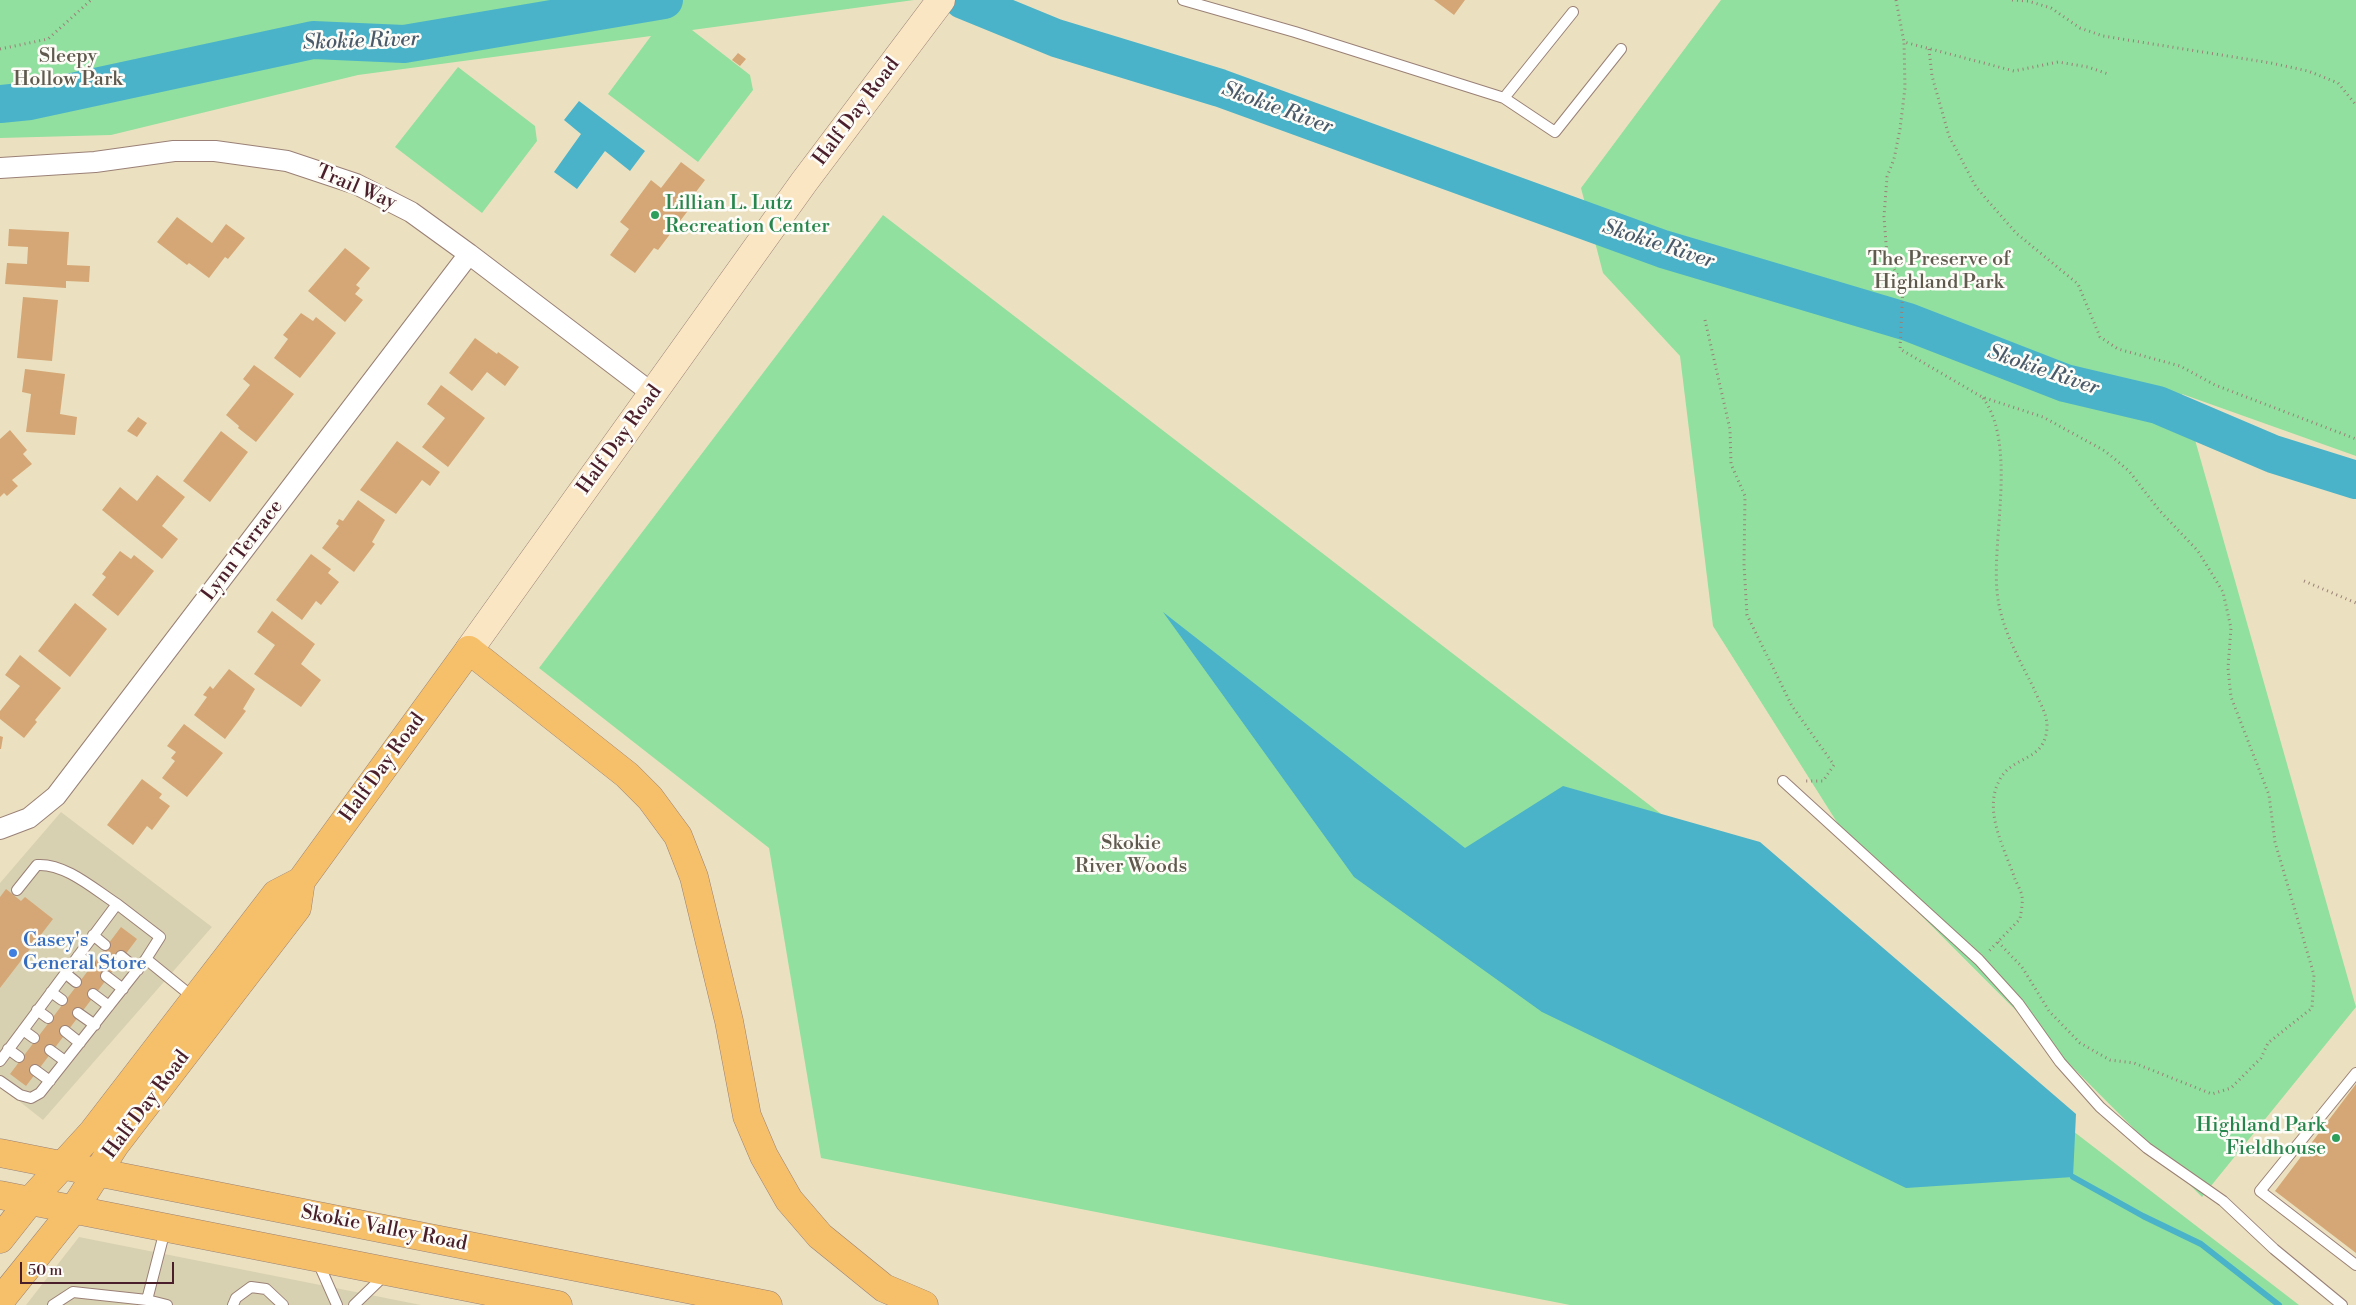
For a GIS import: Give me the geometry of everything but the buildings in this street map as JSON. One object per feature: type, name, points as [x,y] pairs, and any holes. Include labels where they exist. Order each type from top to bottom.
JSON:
[{"type":"main road","name":"Half Day Road","points":[[0,1239],[30,1200],[92,1133],[276,894],[300,881],[469,650],[804,182],[941,0]]},
{"type":"main road","points":[[469,650],[627,775],[650,798],[678,836],[694,877],[729,1021],[747,1116],[764,1156],[789,1200],[820,1236],[884,1288],[924,1305]]},
{"type":"main road","name":"Half Day Road","points":[[0,1301],[74,1209],[121,1138],[297,908],[300,881]]},
{"type":"main road","name":"Skokie Valley Road","points":[[0,1153],[768,1305]]},
{"type":"main road","name":"Skokie Valley Road","points":[[0,1195],[558,1305]]},
{"type":"street","name":"Trail Way","points":[[0,168],[94,162],[174,150],[215,151],[287,161],[356,184],[411,212],[470,254],[653,394]]},
{"type":"street","name":"Lynn Terrace","points":[[0,829],[29,818],[56,796],[470,254]]},
{"type":"lane","points":[[1183,0],[1295,32],[1504,98],[1555,132],[1621,49]]},
{"type":"lane","points":[[1504,98],[1573,12]]},
{"type":"lane","points":[[1783,781],[1979,960],[2018,1003],[2060,1062],[2100,1107],[2147,1148],[2224,1201],[2274,1249],[2342,1305]]},
{"type":"lane","points":[[0,1081],[20,1095],[31,1098],[40,1093],[138,970],[160,937],[116,904],[61,868],[44,864],[37,865],[17,890]]},
{"type":"lane","points":[[0,1061],[116,904]]},
{"type":"lane","points":[[93,936],[105,944]]},
{"type":"lane","points":[[78,956],[90,964]]},
{"type":"lane","points":[[121,956],[138,970]]},
{"type":"lane","points":[[146,959],[195,998]]},
{"type":"lane","points":[[65,973],[76,982]]},
{"type":"lane","points":[[106,976],[122,989]]},
{"type":"lane","points":[[51,992],[62,1000]]},
{"type":"lane","points":[[93,994],[109,1006]]},
{"type":"lane","points":[[38,1010],[48,1018]]},
{"type":"lane","points":[[78,1013],[94,1025]]},
{"type":"lane","points":[[23,1030],[34,1038]]},
{"type":"lane","points":[[64,1031],[80,1043]]},
{"type":"lane","points":[[8,1050],[19,1058]]},
{"type":"lane","points":[[50,1050],[66,1062]]},
{"type":"lane","points":[[35,1070],[50,1081]]},
{"type":"lane","points":[[2356,1072],[2260,1191],[2356,1265]]},
{"type":"lane","points":[[152,1303],[166,1227]]},
{"type":"lane","points":[[315,1257],[337,1305]]},
{"type":"lane","points":[[354,1305],[389,1271]]},
{"type":"lane","points":[[233,1305],[236,1298],[251,1287],[266,1289],[282,1305]]},
{"type":"lane","points":[[53,1305],[73,1292],[87,1293],[107,1300],[167,1305]]},
{"type":"lane","points":[[84,1305],[87,1293]]},
{"type":"path","points":[[0,49],[48,39],[91,0]]},
{"type":"path","points":[[1896,0],[1904,42],[1905,88],[1900,130],[1888,177],[1884,217],[1887,256],[1904,285],[1900,349],[1982,397],[2043,416],[2105,451],[2129,471],[2159,510],[2198,551],[2223,592],[2231,628],[2228,668],[2232,697],[2270,795],[2275,842],[2314,975],[2312,1008],[2268,1044],[2261,1058],[2231,1088],[2212,1094],[2134,1063],[2110,1060],[2080,1043],[2049,1011],[2022,967],[1998,942]]},
{"type":"path","points":[[2012,0],[2028,1],[2051,8],[2080,28],[2103,36],[2271,63],[2308,71],[2338,83],[2356,105]]},
{"type":"path","points":[[1904,42],[2014,71],[2058,62],[2088,67],[2108,74]]},
{"type":"path","points":[[1929,49],[1932,76],[1948,136],[1976,187],[2016,233],[2078,284],[2100,337],[2118,349],[2180,366],[2215,385],[2356,439]]},
{"type":"path","points":[[1705,320],[1730,429],[1731,464],[1745,496],[1744,564],[1747,615],[1792,706],[1834,765],[1823,781],[1783,781]]},
{"type":"path","points":[[1979,960],[2020,919],[2022,896],[1996,825],[1993,805],[1999,781],[2012,765],[2034,755],[2044,743],[2048,723],[2040,702],[2003,626],[1996,591],[2000,459],[1993,412],[1982,397]]},
{"type":"path","points":[[2304,581],[2356,603]]},
{"type":"shaded area","points":[[61,812],[212,927],[43,1120],[0,1086],[0,883]]},
{"type":"shaded area","points":[[79,1237],[421,1305],[26,1305]]},
{"type":"green space","name":"Sleepy Hollow Park","points":[[0,0],[914,0],[692,30],[750,75],[753,90],[698,162],[608,94],[651,36],[358,75],[111,135],[0,138]]},
{"type":"green space","name":"The Preserve of Highland Park","points":[[1721,0],[2356,0],[2356,456],[2182,394],[2356,1007],[2202,1197],[1852,846],[1713,626],[1680,356],[1603,273],[1581,188]]},
{"type":"green space","points":[[458,67],[535,126],[537,141],[482,213],[395,147]]},
{"type":"green space","name":"Skokie River Woods","points":[[883,215],[2299,1305],[1570,1305],[821,1158],[769,848],[539,668]]},
{"type":"water","points":[[579,101],[645,151],[630,171],[605,151],[577,189],[554,172],[581,134],[564,120]]},
{"type":"water","points":[[1163,612],[1465,848],[1563,786],[1760,842],[2076,1114],[2073,1177],[1906,1188],[1542,1012],[1354,877]]},
{"type":"waterway","name":"Skokie River","points":[[0,104],[30,101],[313,40],[404,44],[664,0]]},
{"type":"waterway","name":"Skokie River","points":[[963,0],[1056,38],[1220,88],[1663,249],[1908,322],[2065,383],[2158,405],[2273,454],[2356,480]]},
{"type":"waterway","points":[[2073,1177],[2143,1216],[2201,1244],[2279,1305]]},
{"type":"place","name":"Lillian L. Lutz Recreation Center","points":[[655,215]]},
{"type":"place","name":"Casey's General Store","points":[[13,953]]},
{"type":"place","name":"Highland Park Fieldhouse","points":[[2336,1138]]}]
